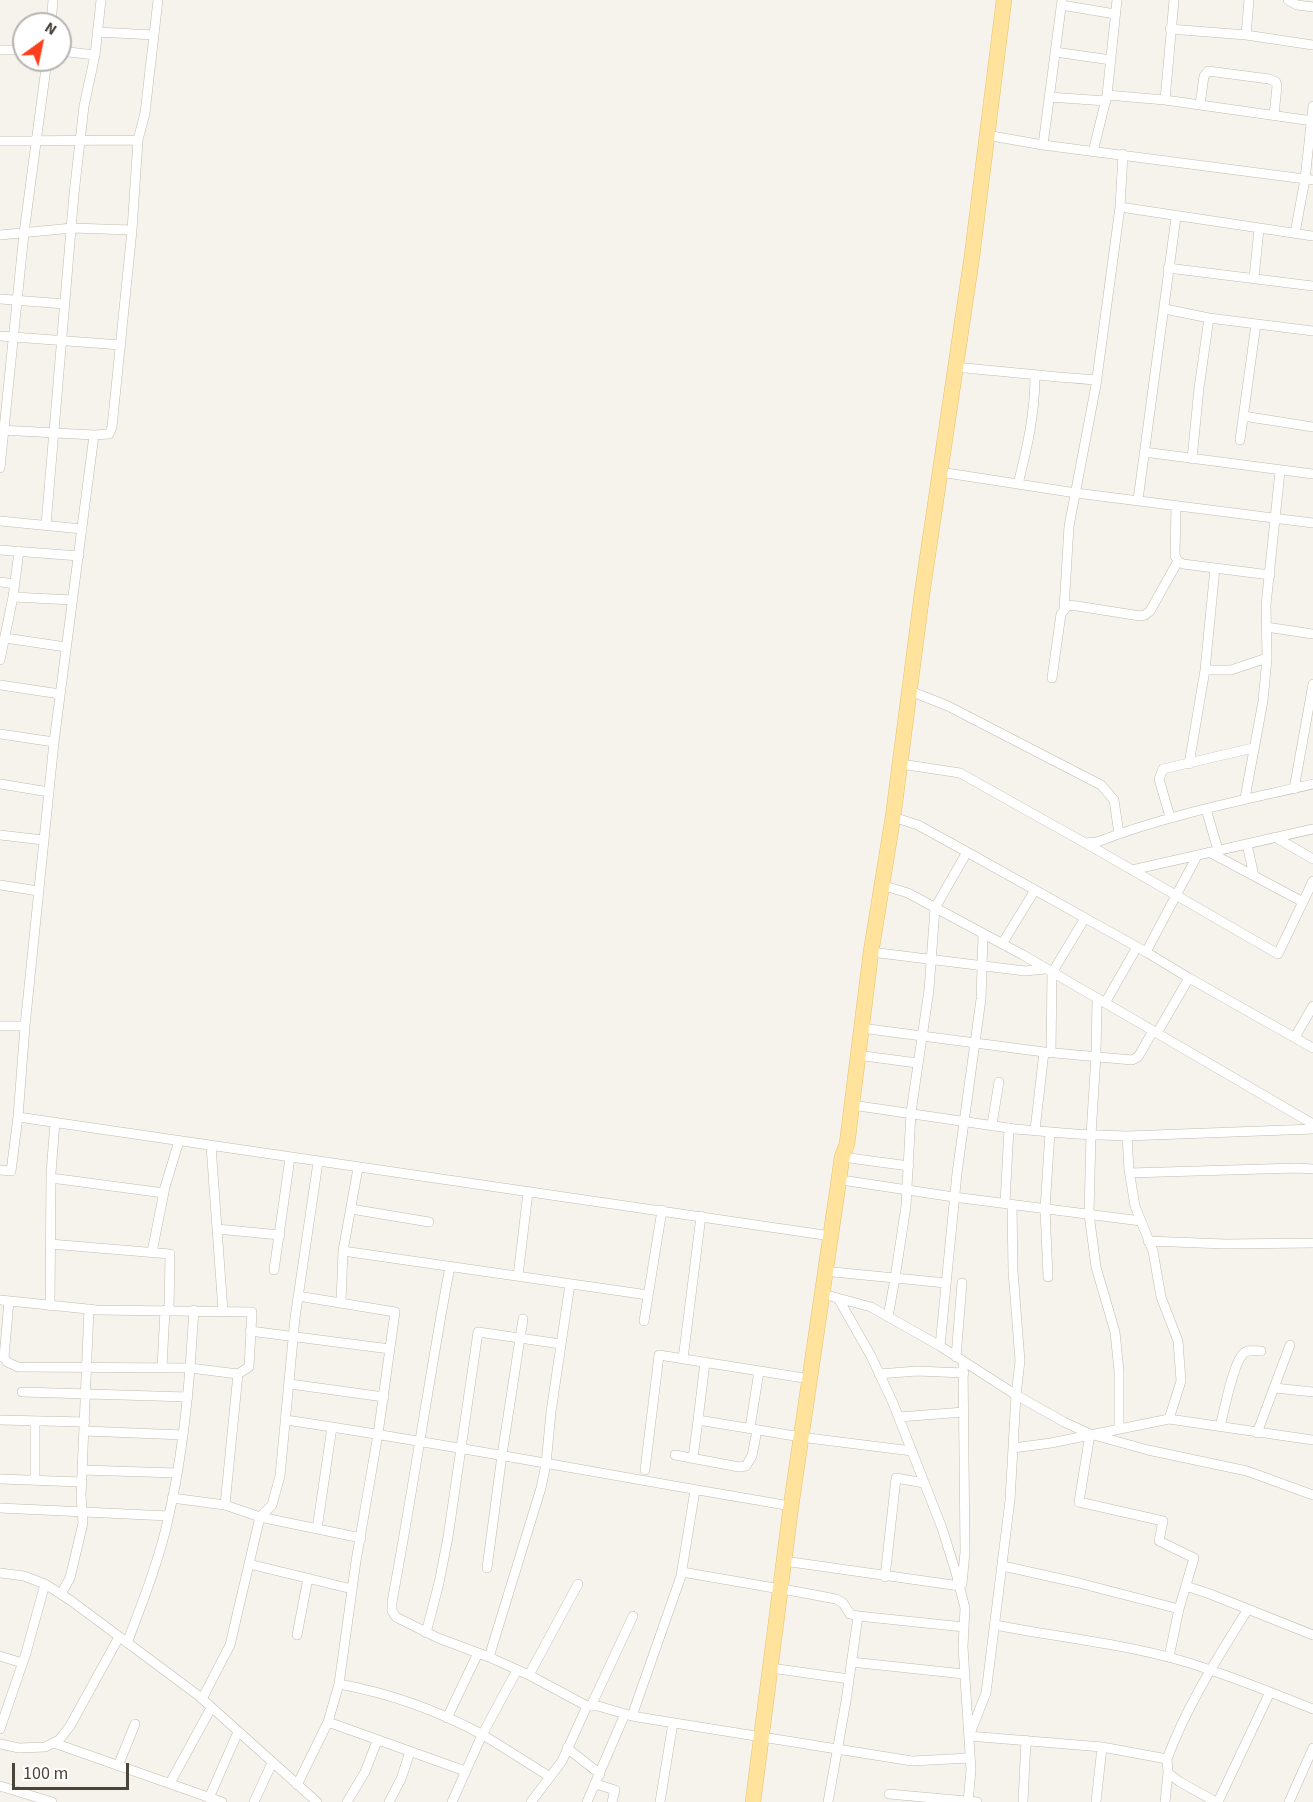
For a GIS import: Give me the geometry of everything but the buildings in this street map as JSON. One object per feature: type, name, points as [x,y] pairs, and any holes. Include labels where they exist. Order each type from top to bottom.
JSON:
[{"type":"main road","points":[[761,1802],[765,1738],[784,1590],[792,1562],[810,1379],[831,1236],[847,1153],[871,951],[893,817],[922,594],[972,256],[1004,0]]},
{"type":"main road","points":[[753,1802],[778,1669],[791,1506],[834,1297],[833,1272],[848,1181],[847,1153]]},
{"type":"street","points":[[46,525],[80,141],[84,106],[95,55],[101,0]]},
{"type":"street","points":[[2,430],[94,435],[109,434],[112,427],[132,230],[138,140],[145,113],[158,0]]},
{"type":"street","points":[[1093,152],[1107,98],[1117,0]]},
{"type":"street","points":[[1165,100],[1174,0]]},
{"type":"street","points":[[1246,35],[1249,0]]},
{"type":"street","points":[[1288,0],[1297,5],[1313,7]]},
{"type":"street","points":[[1043,145],[1062,3],[1115,14]]},
{"type":"street","points":[[1170,29],[1246,35],[1313,45]]},
{"type":"street","points":[[97,32],[154,35]]},
{"type":"street","points":[[1055,51],[1111,60]]},
{"type":"street","points":[[72,52],[95,55]]},
{"type":"street","points":[[1200,105],[1204,76],[1208,71],[1248,76],[1276,82],[1274,115]]},
{"type":"street","points":[[0,468],[2,430],[24,233],[45,72]]},
{"type":"street","points":[[1049,97],[1165,100],[1312,121]]},
{"type":"street","points":[[1296,233],[1309,179],[1313,106]]},
{"type":"street","points":[[986,135],[1093,152],[1309,179]]},
{"type":"street","points":[[0,141],[138,140]]},
{"type":"street","points":[[1064,609],[1067,543],[1097,380],[1120,207],[1123,154]]},
{"type":"street","points":[[1120,207],[1313,236]]},
{"type":"street","points":[[1138,500],[1176,217]]},
{"type":"street","points":[[0,235],[72,228],[132,230]]},
{"type":"street","points":[[1254,278],[1259,229]]},
{"type":"street","points":[[1168,268],[1313,286]]},
{"type":"street","points":[[0,299],[65,304]]},
{"type":"street","points":[[1165,309],[1209,318],[1313,331]]},
{"type":"street","points":[[1192,459],[1209,318]]},
{"type":"street","points":[[1240,440],[1256,324]]},
{"type":"street","points":[[0,336],[121,345]]},
{"type":"street","points":[[954,367],[1097,380]]},
{"type":"street","points":[[1018,484],[1032,415],[1035,376]]},
{"type":"street","points":[[1243,416],[1313,427]]},
{"type":"street","points":[[0,1170],[11,1171],[18,1117],[54,742],[94,435]]},
{"type":"street","points":[[1144,452],[1313,474]]},
{"type":"street","points":[[1245,798],[1263,701],[1267,657],[1266,604],[1280,471]]},
{"type":"street","points":[[940,472],[1076,493],[1313,523]]},
{"type":"street","points":[[1176,506],[1175,556],[1178,561],[1183,564],[1270,575]]},
{"type":"street","points":[[0,521],[82,529]]},
{"type":"street","points":[[0,550],[79,556]]},
{"type":"street","points":[[0,660],[4,625],[13,597],[19,551]]},
{"type":"street","points":[[1052,678],[1061,614],[1068,605],[1145,615],[1150,611],[1178,561]]},
{"type":"street","points":[[1189,764],[1205,670],[1215,568]]},
{"type":"street","points":[[0,582],[15,584]]},
{"type":"street","points":[[13,597],[73,600]]},
{"type":"street","points":[[1266,627],[1313,634]]},
{"type":"street","points":[[4,638],[66,647]]},
{"type":"street","points":[[1205,670],[1231,669],[1267,657]]},
{"type":"street","points":[[0,685],[60,694]]},
{"type":"street","points":[[1294,789],[1313,685]]},
{"type":"street","points":[[910,691],[948,706],[1101,785],[1114,800],[1119,834]]},
{"type":"street","points":[[0,734],[54,742]]},
{"type":"street","points":[[1170,817],[1159,779],[1163,769],[1253,748]]},
{"type":"street","points":[[900,764],[960,773],[1278,954],[1313,881]]},
{"type":"street","points":[[0,784],[49,792]]},
{"type":"street","points":[[1085,843],[1097,842],[1170,817],[1313,784]]},
{"type":"street","points":[[1206,809],[1213,851],[1303,902]]},
{"type":"street","points":[[893,817],[918,825],[1313,1048]]},
{"type":"street","points":[[1132,870],[1313,829]]},
{"type":"street","points":[[0,835],[44,840]]},
{"type":"street","points":[[1275,837],[1313,859]]},
{"type":"street","points":[[1247,844],[1254,876]]},
{"type":"street","points":[[888,1317],[907,1190],[911,1112],[932,959],[935,908],[967,852]]},
{"type":"street","points":[[1146,952],[1178,896],[1197,856]]},
{"type":"street","points":[[0,885],[38,891]]},
{"type":"street","points":[[881,885],[908,893],[1002,944],[1313,1124]]},
{"type":"street","points":[[1002,944],[1035,890]]},
{"type":"street","points":[[1035,1130],[1047,1052],[1049,971],[1085,918]]},
{"type":"street","points":[[940,1346],[954,1197],[976,1043],[983,935]]},
{"type":"street","points":[[1119,1429],[1119,1371],[1115,1332],[1096,1267],[1089,1214],[1090,1135],[1101,1001],[1137,947]]},
{"type":"street","points":[[871,951],[982,967],[1049,971]]},
{"type":"street","points":[[861,1028],[1047,1052],[1136,1059],[1189,978]]},
{"type":"street","points":[[1295,1037],[1313,1006]]},
{"type":"street","points":[[0,1026],[25,1026]]},
{"type":"street","points":[[857,1056],[917,1063]]},
{"type":"street","points":[[992,1124],[999,1082]]},
{"type":"street","points":[[852,1105],[1009,1128],[1090,1135],[1127,1136],[1313,1129]]},
{"type":"street","points":[[18,1117],[831,1236]]},
{"type":"street","points":[[50,1306],[51,1178],[55,1122]]},
{"type":"street","points":[[969,1736],[986,1693],[1003,1566],[1020,1361],[1008,1204],[1009,1128]]},
{"type":"street","points":[[1048,1277],[1045,1209],[1050,1132]]},
{"type":"street","points":[[1127,1136],[1135,1206],[1153,1251],[1161,1297],[1178,1341],[1181,1380],[1169,1419]]},
{"type":"street","points":[[152,1252],[164,1193],[179,1141]]},
{"type":"street","points":[[211,1146],[223,1311]]},
{"type":"street","points":[[847,1153],[909,1166]]},
{"type":"street","points":[[274,1269],[290,1158]]},
{"type":"street","points":[[202,1699],[230,1644],[260,1516],[268,1510],[276,1495],[298,1296],[318,1162]]},
{"type":"street","points":[[340,1302],[343,1251],[358,1168]]},
{"type":"street","points":[[1130,1173],[1313,1169]]},
{"type":"street","points":[[51,1178],[164,1193]]},
{"type":"street","points":[[848,1181],[1141,1221]]},
{"type":"street","points":[[518,1276],[528,1192]]},
{"type":"street","points":[[351,1209],[429,1222]]},
{"type":"street","points":[[644,1321],[662,1210]]},
{"type":"street","points":[[683,1359],[701,1216]]},
{"type":"street","points":[[218,1229],[280,1235]]},
{"type":"street","points":[[1148,1240],[1225,1244],[1313,1243]]},
{"type":"street","points":[[50,1245],[170,1254],[162,1367]]},
{"type":"street","points":[[343,1251],[648,1295]]},
{"type":"street","points":[[450,1266],[392,1602],[392,1611],[396,1617],[426,1633],[529,1675],[589,1706],[673,1723],[912,1761],[970,1758]]},
{"type":"street","points":[[833,1272],[946,1283]]},
{"type":"street","points":[[960,1589],[965,1552],[964,1372],[960,1359],[962,1283]]},
{"type":"street","points":[[489,1657],[541,1488],[570,1284]]},
{"type":"street","points":[[298,1296],[395,1312],[339,1684],[328,1722],[300,1788],[299,1802]]},
{"type":"street","points":[[834,1297],[871,1307],[940,1346],[1016,1395],[1090,1434],[1148,1450],[1247,1471],[1313,1496]]},
{"type":"street","points":[[834,1297],[879,1374],[898,1417],[942,1528],[965,1608],[964,1674],[971,1802],[908,1799],[889,1794]]},
{"type":"street","points":[[4,1301],[89,1309],[223,1311],[252,1312],[249,1367],[238,1374],[162,1367],[18,1367],[2,1357],[4,1301]]},
{"type":"street","points":[[61,1594],[70,1578],[83,1523],[82,1470],[89,1309]]},
{"type":"street","points":[[0,1744],[19,1748],[45,1747],[59,1740],[123,1640],[143,1601],[169,1516],[177,1473],[188,1396],[194,1310]]},
{"type":"street","points":[[487,1569],[523,1318]]},
{"type":"street","points":[[250,1331],[390,1349]]},
{"type":"street","points":[[426,1633],[448,1537],[478,1332],[561,1344]]},
{"type":"street","points":[[1257,1433],[1290,1345]]},
{"type":"street","points":[[1220,1427],[1241,1355],[1248,1351],[1261,1351]]},
{"type":"street","points":[[645,1470],[659,1355],[810,1379]]},
{"type":"street","points":[[693,1458],[705,1362]]},
{"type":"street","points":[[675,1455],[739,1467],[746,1466],[752,1456],[759,1371]]},
{"type":"street","points":[[879,1374],[909,1371],[964,1372]]},
{"type":"street","points":[[225,1505],[238,1374]]},
{"type":"street","points":[[290,1384],[384,1397]]},
{"type":"street","points":[[1275,1388],[1313,1392]]},
{"type":"street","points":[[22,1392],[188,1396]]},
{"type":"street","points":[[898,1417],[964,1412]]},
{"type":"street","points":[[1013,1448],[1169,1419],[1313,1440]]},
{"type":"street","points":[[0,1420],[35,1421],[183,1435]]},
{"type":"street","points":[[286,1420],[420,1440],[791,1506]]},
{"type":"street","points":[[698,1420],[912,1451]]},
{"type":"street","points":[[34,1480],[35,1421]]},
{"type":"street","points":[[316,1529],[332,1427]]},
{"type":"street","points":[[1090,1434],[1079,1502],[1163,1521],[1159,1541],[1194,1558],[1179,1609],[1169,1657]]},
{"type":"street","points":[[82,1470],[177,1473]]},
{"type":"street","points":[[0,1479],[82,1482]]},
{"type":"street","points":[[885,1577],[896,1479],[924,1483]]},
{"type":"street","points":[[587,1802],[628,1715],[682,1572],[695,1490]]},
{"type":"street","points":[[172,1498],[225,1505],[260,1516],[361,1538]]},
{"type":"street","points":[[0,1508],[169,1516]]},
{"type":"street","points":[[792,1562],[960,1589]]},
{"type":"street","points":[[249,1564],[352,1588]]},
{"type":"street","points":[[1003,1566],[1179,1609]]},
{"type":"street","points":[[682,1572],[836,1599],[850,1614],[858,1616],[964,1627]]},
{"type":"street","points":[[0,1573],[24,1576],[45,1584],[61,1594],[202,1699],[317,1802]]},
{"type":"street","points":[[297,1635],[308,1578]]},
{"type":"street","points":[[0,1730],[45,1584]]},
{"type":"street","points":[[529,1675],[578,1584]]},
{"type":"street","points":[[1186,1586],[1313,1635]]},
{"type":"street","points":[[1165,1802],[1167,1759],[1178,1731],[1210,1670],[1248,1609]]},
{"type":"street","points":[[531,1802],[562,1761],[633,1616]]},
{"type":"street","points":[[828,1802],[858,1616]]},
{"type":"street","points":[[994,1625],[1169,1657],[1313,1709]]},
{"type":"street","points":[[447,1718],[478,1653]]},
{"type":"street","points":[[0,1656],[22,1664]]},
{"type":"street","points":[[851,1662],[964,1674]]},
{"type":"street","points":[[778,1669],[849,1679]]},
{"type":"street","points":[[452,1802],[482,1735],[517,1670]]},
{"type":"street","points":[[339,1684],[373,1692],[447,1718],[482,1735],[550,1777]]},
{"type":"street","points":[[1168,1773],[1217,1802],[1270,1692]]},
{"type":"street","points":[[170,1783],[211,1708]]},
{"type":"street","points":[[328,1722],[465,1770]]},
{"type":"street","points":[[660,1802],[673,1723]]},
{"type":"street","points":[[118,1766],[135,1724]]},
{"type":"street","points":[[209,1798],[238,1732]]},
{"type":"street","points":[[969,1736],[1102,1747],[1167,1759]]},
{"type":"street","points":[[1023,1802],[1026,1740]]},
{"type":"street","points":[[348,1802],[365,1772],[377,1741]]},
{"type":"street","points":[[54,1743],[222,1802]]},
{"type":"street","points":[[1096,1802],[1102,1747]]},
{"type":"street","points":[[567,1748],[600,1774]]},
{"type":"street","points":[[1289,1802],[1313,1748]]},
{"type":"street","points":[[388,1802],[401,1779],[410,1752]]},
{"type":"street","points":[[254,1802],[272,1763]]},
{"type":"street","points":[[596,1784],[615,1790],[612,1802]]},
{"type":"street","points":[[0,1786],[52,1802]]}]
